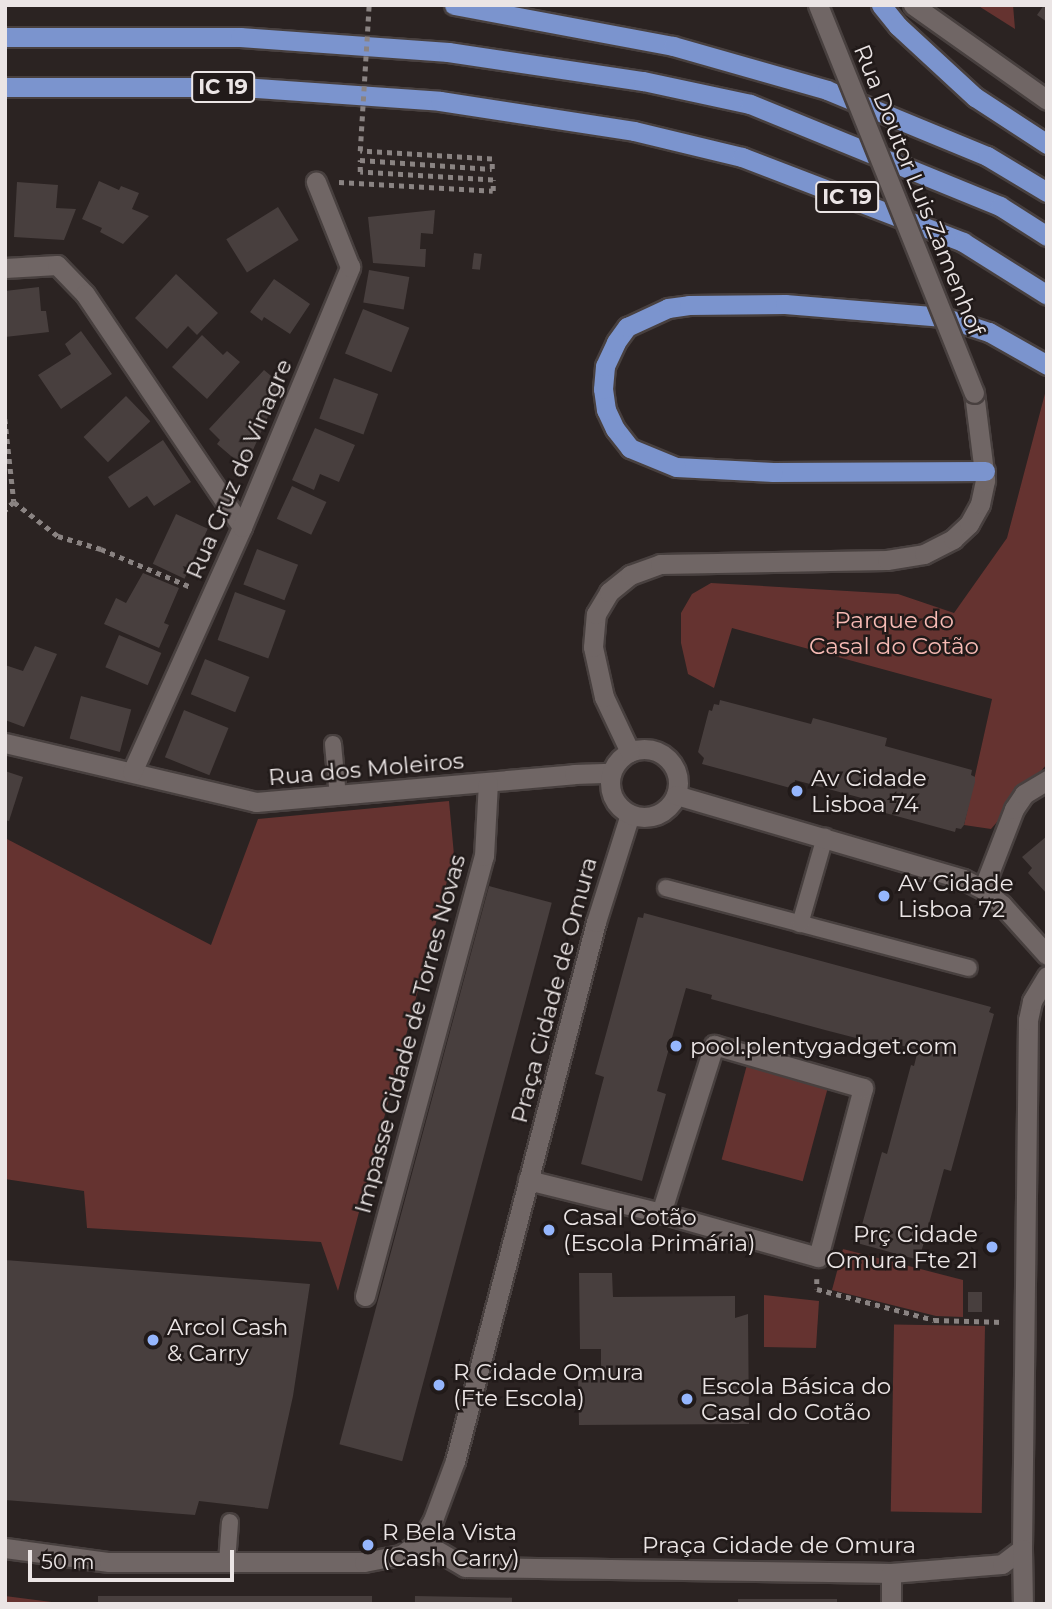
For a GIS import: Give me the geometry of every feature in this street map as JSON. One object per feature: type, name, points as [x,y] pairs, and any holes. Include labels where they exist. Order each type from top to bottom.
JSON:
[{"type":"highway","points":[[454,5],[673,46],[827,90],[987,156],[1047,192]]},
{"type":"highway","points":[[881,5],[898,26],[975,97],[1047,144]]},
{"type":"highway","name":"IC 19","points":[[5,37],[240,37],[448,52],[643,81],[750,104],[1000,206],[1047,236]]},
{"type":"highway","name":"IC 19","points":[[5,87],[268,89],[440,101],[634,131],[742,157],[963,242],[1047,295]]},
{"type":"highway","points":[[985,471],[773,472],[676,467],[630,448],[615,429],[606,410],[603,389],[605,366],[616,342],[627,327],[648,315],[689,304],[771,304],[894,311],[943,317],[989,332],[1047,365]]},
{"type":"street","name":"Rua Doutor Luis Zamenhof","points":[[630,752],[604,697],[593,647],[596,614],[609,592],[630,575],[660,565],[887,560],[924,554],[953,539],[969,524],[981,504],[985,471],[974,393],[818,5]]},
{"type":"street","points":[[913,5],[1047,100]]},
{"type":"street","name":"Rua Cruz do Vinagre","points":[[132,772],[242,527],[350,267],[316,183]]},
{"type":"street","points":[[5,268],[57,265],[85,294],[242,527]]},
{"type":"street","name":"Rua dos Moleiros","points":[[5,743],[256,802],[611,773]]},
{"type":"street","points":[[650,750],[668,758],[677,776],[676,795],[662,813],[640,817],[630,814],[613,797],[611,773],[622,757],[630,752],[650,750]]},
{"type":"street","points":[[983,889],[1014,809],[1024,794],[1047,779]]},
{"type":"street","name":"Impasse Cidade de Torres Novas","points":[[365,1296],[484,856],[488,783]]},
{"type":"street","points":[[676,795],[940,870],[983,889],[1002,905],[1047,955]]},
{"type":"street","name":"Praça Cidade de Omura","points":[[630,814],[596,922],[455,1461],[433,1520],[421,1541],[465,1567],[891,1573],[1002,1564],[1022,1549]]},
{"type":"street","points":[[1023,1604],[1028,1020],[1032,1001],[1047,976]]},
{"type":"street","points":[[527,1180],[661,1213],[818,1257],[863,1088],[714,1045],[661,1213]]},
{"type":"street","points":[[5,1548],[109,1562],[383,1560],[401,1555],[421,1541]]},
{"type":"street","points":[[891,1573],[891,1604]]},
{"type":"lane","points":[[333,744],[338,797]]},
{"type":"lane","points":[[800,923],[825,837]]},
{"type":"lane","points":[[666,888],[969,968]]},
{"type":"lane","points":[[227,1562],[230,1522]]},
{"type":"path","points":[[340,181],[493,191],[493,180],[360,172],[360,160],[492,169],[492,159],[360,151],[369,5]]},
{"type":"path","points":[[5,419],[14,502],[58,536],[101,549],[211,596]]},
{"type":"path","points":[[5,511],[14,502]]},
{"type":"path","points":[[818,1257],[817,1289],[934,1320],[989,1322]]},
{"type":"green space","points":[[977,5],[1013,5],[1015,29]]},
{"type":"green space","name":"Parque do Casal do Cotão","points":[[1047,386],[1047,764],[991,829],[964,825],[992,699],[732,628],[714,688],[688,674],[681,643],[681,613],[692,594],[711,583],[898,594],[954,613],[1007,538]]},
{"type":"green space","points":[[449,801],[454,855],[338,1291],[321,1242],[87,1228],[84,1191],[5,1179],[5,838],[211,945],[258,819]]},
{"type":"green space","points":[[748,1061],[829,1083],[803,1181],[722,1160]]},
{"type":"green space","points":[[843,1249],[963,1280],[963,1317],[936,1316],[832,1290]]},
{"type":"green space","points":[[764,1295],[819,1301],[816,1348],[764,1347]]},
{"type":"green space","points":[[894,1324],[985,1326],[982,1513],[891,1511]]},
{"type":"green space","points":[[5,1596],[67,1604],[5,1604]]},
{"type":"building","points":[[1044,5],[1047,5],[1047,22],[1037,15]]},
{"type":"building","points":[[99,181],[119,190],[121,186],[139,193],[132,209],[149,216],[123,244],[100,232],[102,228],[82,219]]},
{"type":"building","points":[[17,182],[58,185],[56,208],[76,209],[64,240],[14,237]]},
{"type":"building","points":[[278,207],[299,240],[247,272],[226,239]]},
{"type":"building","points":[[435,210],[433,234],[421,233],[420,249],[426,249],[425,267],[373,263],[368,217]]},
{"type":"building","points":[[474,253],[482,254],[480,270],[472,269]]},
{"type":"building","points":[[369,270],[409,277],[404,310],[363,302]]},
{"type":"building","points":[[176,274],[218,313],[197,335],[188,326],[167,349],[135,318]]},
{"type":"building","points":[[274,279],[310,304],[290,334],[264,317],[262,321],[250,312]]},
{"type":"building","points":[[39,287],[41,311],[46,311],[49,332],[5,337],[5,291]]},
{"type":"building","points":[[363,309],[409,328],[391,372],[345,354]]},
{"type":"building","points":[[81,331],[112,374],[61,409],[38,375],[71,354],[65,344]]},
{"type":"building","points":[[202,335],[223,355],[227,351],[240,362],[207,399],[172,367]]},
{"type":"building","points":[[264,370],[282,385],[245,468],[217,444],[220,440],[209,429]]},
{"type":"building","points":[[334,378],[378,394],[363,434],[319,418]]},
{"type":"building","points":[[126,396],[150,421],[108,462],[84,437]]},
{"type":"building","points":[[315,428],[355,445],[339,482],[320,474],[314,490],[292,480]]},
{"type":"building","points":[[163,440],[191,482],[154,506],[147,496],[129,508],[108,477]]},
{"type":"building","points":[[292,486],[326,502],[311,535],[277,519]]},
{"type":"building","points":[[176,514],[208,529],[184,579],[153,564]]},
{"type":"building","points":[[257,549],[298,565],[284,600],[243,584]]},
{"type":"building","points":[[143,573],[179,588],[164,623],[169,625],[159,648],[104,624],[116,598],[126,603]]},
{"type":"building","points":[[235,592],[286,610],[268,658],[218,640]]},
{"type":"building","points":[[119,635],[161,653],[148,685],[105,667]]},
{"type":"building","points":[[35,646],[57,654],[24,727],[5,720],[5,665],[23,671]]},
{"type":"building","points":[[205,659],[250,677],[235,712],[191,694]]},
{"type":"building","points":[[81,696],[131,709],[120,752],[70,739]]},
{"type":"building","points":[[720,700],[811,724],[813,718],[887,738],[885,746],[972,770],[971,775],[975,777],[975,782],[964,825],[961,829],[956,828],[955,832],[867,808],[869,800],[795,780],[794,789],[702,764],[704,758],[698,752],[709,710],[712,711],[714,704],[719,705]]},
{"type":"building","points":[[184,710],[229,728],[209,775],[165,757]]},
{"type":"building","points":[[5,771],[23,777],[9,821],[5,820]]},
{"type":"building","points":[[1047,836],[1047,894],[1028,873],[1032,868],[1022,857]]},
{"type":"building","points":[[489,886],[552,903],[402,1461],[339,1444]]},
{"type":"building","points":[[644,913],[991,1007],[989,1012],[994,1014],[951,1171],[944,1169],[919,1260],[857,1243],[882,1152],[887,1154],[911,1065],[914,1066],[918,1050],[888,1042],[887,1046],[825,1030],[711,999],[712,995],[686,988],[657,1091],[666,1094],[642,1181],[581,1164],[604,1077],[595,1074],[638,917],[643,918]]},
{"type":"building","name":"Arcol Cash & Carry","points":[[5,1260],[310,1284],[293,1396],[268,1509],[199,1501],[195,1515],[5,1500]]},
{"type":"building","points":[[579,1273],[612,1273],[613,1297],[735,1296],[735,1318],[748,1314],[749,1424],[579,1425],[578,1376],[601,1376],[601,1349],[580,1349]]},
{"type":"building","points":[[968,1292],[982,1292],[982,1312],[968,1312]]},
{"type":"building","points":[[98,1596],[372,1596],[372,1604],[98,1604]]},
{"type":"building","points":[[415,1596],[512,1598],[512,1604],[415,1604]]},
{"type":"building","points":[[738,1599],[837,1599],[837,1604],[738,1604]]},
{"type":"place","name":"Av Cidade Lisboa 74","points":[[797,791]]},
{"type":"place","name":"Av Cidade Lisboa 72","points":[[884,896]]},
{"type":"place","name":"pool.plentygadget.com","points":[[676,1046]]},
{"type":"place","name":"Casal Cotão (Escola Primária)","points":[[549,1230]]},
{"type":"place","name":"Prç Cidade Omura Fte 21","points":[[992,1247]]},
{"type":"place","name":"Arcol Cash & Carry","points":[[153,1340]]},
{"type":"place","name":"R Cidade Omura (Fte Escola)","points":[[439,1385]]},
{"type":"place","name":"Escola Básica do Casal do Cotão","points":[[687,1399]]},
{"type":"place","name":"R Bela Vista (Cash Carry)","points":[[368,1545]]}]
